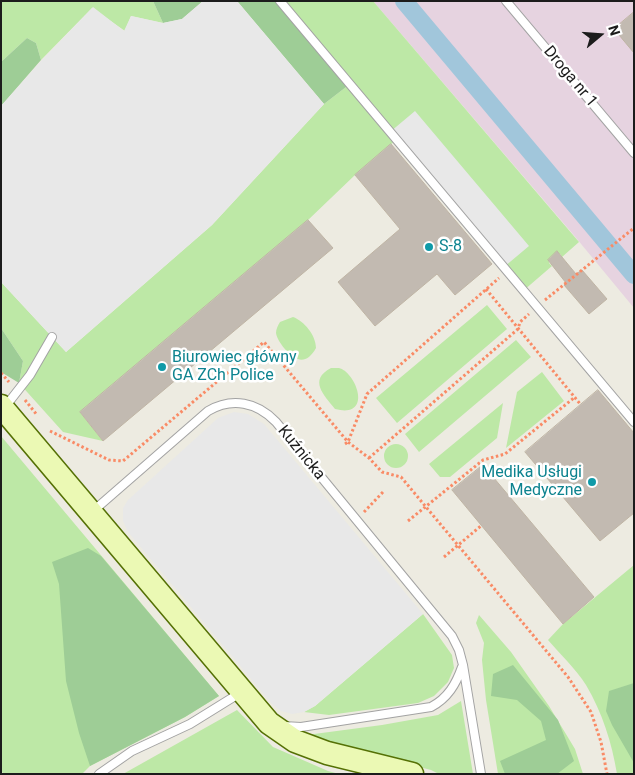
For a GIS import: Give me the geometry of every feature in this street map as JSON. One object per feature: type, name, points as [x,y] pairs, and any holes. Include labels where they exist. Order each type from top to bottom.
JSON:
[{"type":"street","points":[[2,407],[269,723],[295,741],[327,753],[412,774]]},
{"type":"lane","points":[[280,1],[634,422]]},
{"type":"lane","name":"Droga nr 1","points":[[506,1],[634,153]]},
{"type":"lane","points":[[2,407],[30,375],[52,337]]},
{"type":"lane","name":"Kuźnicka","points":[[92,512],[208,411],[221,405],[238,402],[257,407],[269,415],[444,625],[459,650],[481,774]]},
{"type":"lane","points":[[269,723],[301,727],[431,707],[448,694],[458,678],[463,665]]},
{"type":"lane","points":[[98,774],[132,751],[190,724],[242,692]]},
{"type":"path","points":[[369,458],[518,329],[520,322],[538,306],[634,228]]},
{"type":"path","points":[[346,443],[367,394],[486,289],[508,272]]},
{"type":"path","points":[[486,289],[581,405]]},
{"type":"path","points":[[45,425],[50,432],[109,460],[122,461],[264,342],[346,443],[369,458],[382,472],[401,477],[568,677],[591,712],[601,742],[607,774]]},
{"type":"path","points":[[1,373],[39,418]]},
{"type":"path","points":[[408,520],[483,460],[505,454],[575,398]]},
{"type":"path","points":[[356,520],[384,491]]},
{"type":"path","points":[[444,557],[482,525]]},
{"type":"shaded area","points":[[203,1],[237,1],[324,104],[212,225],[66,352],[1,282],[1,106],[93,7],[124,31],[131,16],[163,23],[182,19]]},
{"type":"shaded area","points":[[373,1],[634,1],[634,308],[572,233]]},
{"type":"shaded area","points":[[415,111],[529,246],[504,267],[390,132]]},
{"type":"shaded area","points":[[234,412],[248,414],[264,424],[423,614],[315,706],[304,712],[292,714],[281,711],[272,704],[128,532],[123,521],[123,508],[128,500],[218,418]]},
{"type":"green space","points":[[1,1],[153,1],[163,23],[131,16],[125,31],[92,8],[41,60],[36,43],[27,38],[1,62]]},
{"type":"green space","points":[[153,1],[203,1],[182,19],[163,23]]},
{"type":"green space","points":[[237,1],[280,1],[350,84],[324,104]]},
{"type":"green space","points":[[280,1],[373,1],[579,242],[562,257],[560,254],[555,254],[550,258],[549,263],[552,266],[523,291],[396,140],[355,175],[307,221],[80,412],[103,441],[63,432],[19,383],[23,361],[1,328],[1,282],[66,352],[212,225],[324,104],[350,84]]},
{"type":"green space","points":[[27,38],[36,43],[41,60],[1,106],[1,62]]},
{"type":"green space","points":[[487,305],[507,329],[397,423],[376,398]]},
{"type":"green space","points":[[293,317],[309,329],[314,338],[316,348],[308,357],[300,360],[292,356],[280,343],[276,333],[280,322]]},
{"type":"green space","points":[[1,328],[23,361],[19,383],[1,372]]},
{"type":"green space","points":[[516,340],[531,357],[419,452],[405,434]]},
{"type":"green space","points":[[331,368],[339,368],[345,371],[351,378],[358,394],[358,401],[354,407],[347,410],[335,409],[320,388],[320,378]]},
{"type":"green space","points":[[542,372],[564,401],[506,448],[517,392]]},
{"type":"green space","points":[[503,403],[497,438],[450,477],[440,477],[429,464]]},
{"type":"green space","points":[[1,436],[219,696],[185,717],[90,766],[82,774],[4,774],[1,771]]},
{"type":"green space","points":[[396,444],[405,447],[408,456],[405,465],[396,468],[387,465],[384,456],[387,447]]},
{"type":"green space","points":[[88,548],[101,556],[219,696],[185,717],[90,766],[79,733],[66,681],[59,584],[52,562]]},
{"type":"green space","points":[[634,565],[634,774],[617,774],[606,728],[592,695],[578,673],[548,640],[563,624]]},
{"type":"green space","points":[[423,614],[452,655],[454,668],[448,682],[434,696],[418,703],[329,715],[304,712],[315,706]]},
{"type":"green space","points":[[479,615],[511,652],[549,706],[575,749],[583,774],[498,774],[486,700],[482,660],[484,643],[476,623]]},
{"type":"green space","points":[[513,665],[558,720],[574,761],[557,774],[505,774],[500,761],[546,740],[541,721],[517,700],[491,696],[493,674]]},
{"type":"green space","points":[[634,683],[634,763],[606,711],[609,691]]},
{"type":"green space","points":[[461,701],[473,774],[439,774],[431,770],[299,736],[382,725],[438,715]]},
{"type":"green space","points":[[237,710],[273,747],[339,774],[123,774]]},
{"type":"building","points":[[634,12],[634,53],[614,29]]},
{"type":"building","name":"S-8","points":[[391,144],[492,264],[455,295],[437,274],[375,326],[338,282],[400,229],[355,175]]},
{"type":"building","name":"Biurowiec główny GA ZCh Police","points":[[308,220],[333,248],[103,441],[80,412]]},
{"type":"building","points":[[557,251],[576,274],[582,270],[607,299],[589,314],[564,285],[566,283],[548,260]]},
{"type":"building","name":"Medika Usługi Medyczne","points":[[598,390],[634,433],[634,513],[600,541],[525,452]]},
{"type":"building","points":[[483,465],[594,597],[563,624],[452,490]]},
{"type":"waterway","points":[[404,1],[634,275]]},
{"type":"place","name":"S-8","points":[[429,247]]},
{"type":"place","name":"Biurowiec główny GA ZCh Police","points":[[162,367]]},
{"type":"place","name":"Medika Usługi Medyczne","points":[[592,482]]}]
